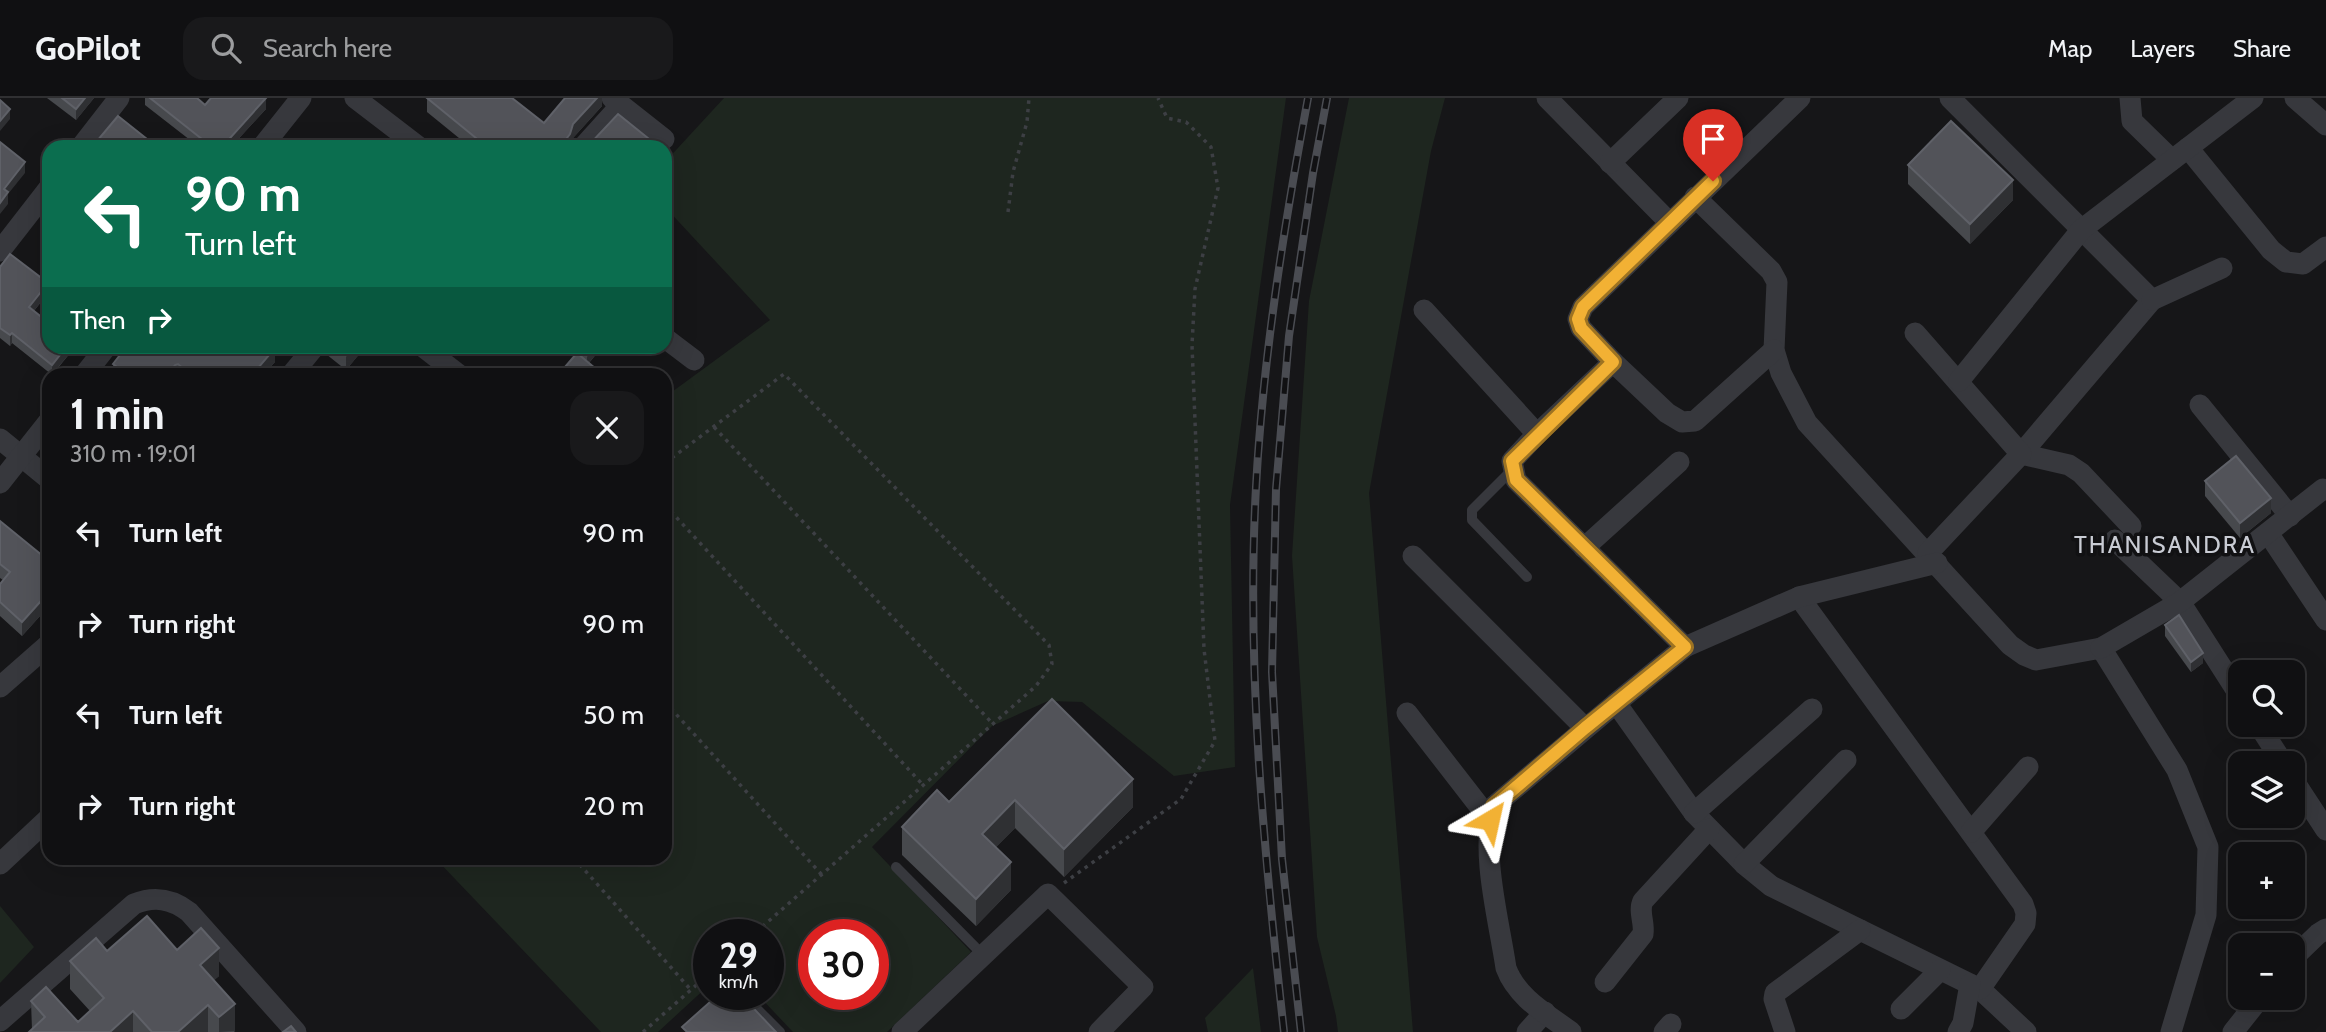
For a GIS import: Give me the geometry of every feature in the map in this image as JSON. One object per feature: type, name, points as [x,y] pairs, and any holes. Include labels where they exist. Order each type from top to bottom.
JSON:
[{"type":"street","points":[[87,140],[120,98]]},
{"type":"street","points":[[268,140],[301,98]]},
{"type":"street","points":[[355,98],[410,140]]},
{"type":"street","points":[[1610,163],[1678,98]]},
{"type":"street","points":[[1774,350],[1695,421],[1682,422],[1667,413],[1613,362],[1581,328],[1578,319],[1583,307],[1800,98]]},
{"type":"street","points":[[1950,98],[2152,300]]},
{"type":"street","points":[[2130,98],[2132,121],[2180,154],[2286,262],[2303,264],[2326,247]]},
{"type":"street","points":[[1959,381],[2081,230],[2253,98]]},
{"type":"street","points":[[2295,98],[2326,125]]},
{"type":"street","points":[[1550,99],[1669,222]]},
{"type":"street","points":[[588,140],[617,102],[664,139]]},
{"type":"street","points":[[0,251],[42,197]]},
{"type":"street","points":[[1695,197],[1771,271],[1777,282],[1774,350],[1781,373],[1807,423],[2010,645],[2024,655],[2036,660],[2101,648],[2180,602],[2326,489]]},
{"type":"street","points":[[1571,1032],[1524,997],[1510,980],[1487,846],[1494,806],[1685,647],[1799,597],[1932,558],[2152,300],[2222,268]]},
{"type":"street","points":[[1424,310],[1537,434]]},
{"type":"street","points":[[1915,333],[2021,454],[2069,464],[2081,473],[2123,533],[2180,602],[2228,677]]},
{"type":"street","points":[[672,343],[694,360]]},
{"type":"street","points":[[90,368],[101,354]]},
{"type":"street","points":[[297,368],[308,354]]},
{"type":"street","points":[[432,354],[450,368]]},
{"type":"street","points":[[1613,362],[1537,434],[1512,461],[1512,470],[1516,480],[1685,647]]},
{"type":"street","points":[[2200,405],[2290,516]]},
{"type":"street","points":[[0,483],[42,430]]},
{"type":"street","points":[[0,439],[42,473]]},
{"type":"street","points":[[1584,548],[1679,463]]},
{"type":"street","points":[[2268,533],[2326,620]]},
{"type":"street","points":[[1413,556],[1585,728]]},
{"type":"street","points":[[1799,597],[2023,904],[2025,924],[1975,987],[1958,1032]]},
{"type":"street","points":[[2101,648],[2177,770],[2208,847],[2206,915],[2171,1032]]},
{"type":"street","points":[[0,687],[42,650]]},
{"type":"street","points":[[1616,703],[1694,813],[1744,864],[1771,886],[1975,987],[2026,1032]]},
{"type":"street","points":[[1694,813],[1812,709]]},
{"type":"street","points":[[1407,713],[1490,820]]},
{"type":"street","points":[[1744,864],[1846,760]]},
{"type":"street","points":[[1971,832],[2028,767]]},
{"type":"street","points":[[2305,798],[2326,830]]},
{"type":"street","points":[[0,864],[42,825]]},
{"type":"street","points":[[1605,982],[1643,934],[1643,901],[1709,828]]},
{"type":"street","points":[[902,1032],[1048,894],[1143,987],[1099,1032]]},
{"type":"street","points":[[0,1021],[134,904],[161,899],[171,901],[189,912],[296,1032]]},
{"type":"street","points":[[2305,946],[2326,929]]},
{"type":"street","points":[[1785,1032],[1774,999],[1775,993],[1860,930]]},
{"type":"street","points":[[1901,1009],[1940,970]]},
{"type":"street","points":[[2233,1032],[2250,1010]]},
{"type":"street","points":[[1527,1032],[1545,1012]]},
{"type":"lane","points":[[1512,470],[1472,510],[1472,520],[1527,577]]},
{"type":"lane","points":[[896,867],[983,955]]},
{"type":"lane","points":[[753,1010],[780,1032]]},
{"type":"path","points":[[1007,212],[1013,172],[1027,122],[1029,98]]},
{"type":"path","points":[[1048,894],[1181,799],[1215,741],[1204,649],[1192,345],[1195,289],[1218,188],[1211,147],[1186,122],[1167,118],[1158,98]]},
{"type":"path","points":[[672,458],[783,374],[1049,645],[1052,664],[1037,686],[771,919]]},
{"type":"path","points":[[713,427],[993,724]]},
{"type":"path","points":[[672,513],[923,785]]},
{"type":"path","points":[[672,710],[822,874]]},
{"type":"path","points":[[580,865],[691,990],[643,1032]]},
{"type":"shaded area","points":[[724,98],[1286,98],[1230,505],[1235,767],[1174,776],[1082,702],[1048,701],[992,726],[872,847],[971,952],[887,1032],[793,1032],[772,1010],[784,1010],[784,919],[693,919],[693,1000],[658,1032],[601,1032],[442,865],[672,865],[672,392],[770,320],[672,215],[672,154]]},
{"type":"shaded area","points":[[1349,98],[1445,98],[1431,151],[1369,493],[1413,1032],[1338,1032],[1317,937],[1292,556],[1309,301]]},
{"type":"shaded area","points":[[0,906],[34,947],[0,983]]},
{"type":"shaded area","points":[[1253,968],[1261,1032],[1208,1032],[1205,1018]]},
{"type":"building","points":[[62,98],[85,98],[76,109]]},
{"type":"building","points":[[150,98],[197,98],[205,105],[211,98],[266,98],[228,140],[203,140]]},
{"type":"building","points":[[427,98],[512,98],[544,123],[565,98],[597,98],[573,124],[565,140],[478,140]]},
{"type":"building","points":[[0,100],[10,109],[0,121]]},
{"type":"building","points":[[618,114],[650,140],[594,140]]},
{"type":"building","points":[[118,116],[148,140],[98,140]]},
{"type":"building","points":[[1951,121],[2013,180],[1970,224],[1908,165]]},
{"type":"building","points":[[0,142],[25,162],[4,189],[8,192],[0,203]]},
{"type":"building","points":[[10,254],[42,278],[42,291],[29,307],[42,317],[42,354],[61,354],[52,365],[12,333],[10,335],[0,328],[0,267]]},
{"type":"building","points":[[121,354],[270,354],[258,368],[183,368],[178,364],[173,368],[119,368],[113,364]]},
{"type":"building","points":[[578,354],[595,368],[564,368]]},
{"type":"building","points":[[2236,456],[2271,498],[2240,523],[2205,481]]},
{"type":"building","points":[[0,521],[42,555],[42,600],[22,622],[0,602],[0,584],[10,572],[0,564]]},
{"type":"building","points":[[2179,615],[2203,653],[2191,662],[2165,625]]},
{"type":"building","points":[[1052,699],[1133,779],[1064,849],[1015,800],[982,834],[1011,862],[976,899],[902,827],[937,790],[949,802]]},
{"type":"building","points":[[147,916],[177,950],[201,928],[219,948],[200,965],[235,1004],[219,1017],[208,1005],[178,1032],[152,1032],[133,1011],[110,1032],[29,1032],[45,1017],[31,1001],[46,987],[78,1022],[104,998],[70,961],[96,938],[107,951]]},
{"type":"building","points":[[701,1010],[755,1010],[776,1032],[687,1032],[682,1027]]},
{"type":"building","points":[[291,1026],[296,1032],[283,1032]]},
{"type":"railway","points":[[1284,1032],[1259,760],[1253,623],[1254,555],[1259,438],[1269,341],[1308,98]]},
{"type":"railway","points":[[1301,1032],[1282,859],[1272,672],[1276,489],[1289,336],[1327,98]]},
{"type":"district","name":"THANISANDRA","points":[[2165,544]]},
{"type":"route","points":[[1490,820],[1494,806],[1685,647],[1516,480],[1512,461],[1613,362],[1581,328],[1578,319],[1583,307],[1713,181]]}]
